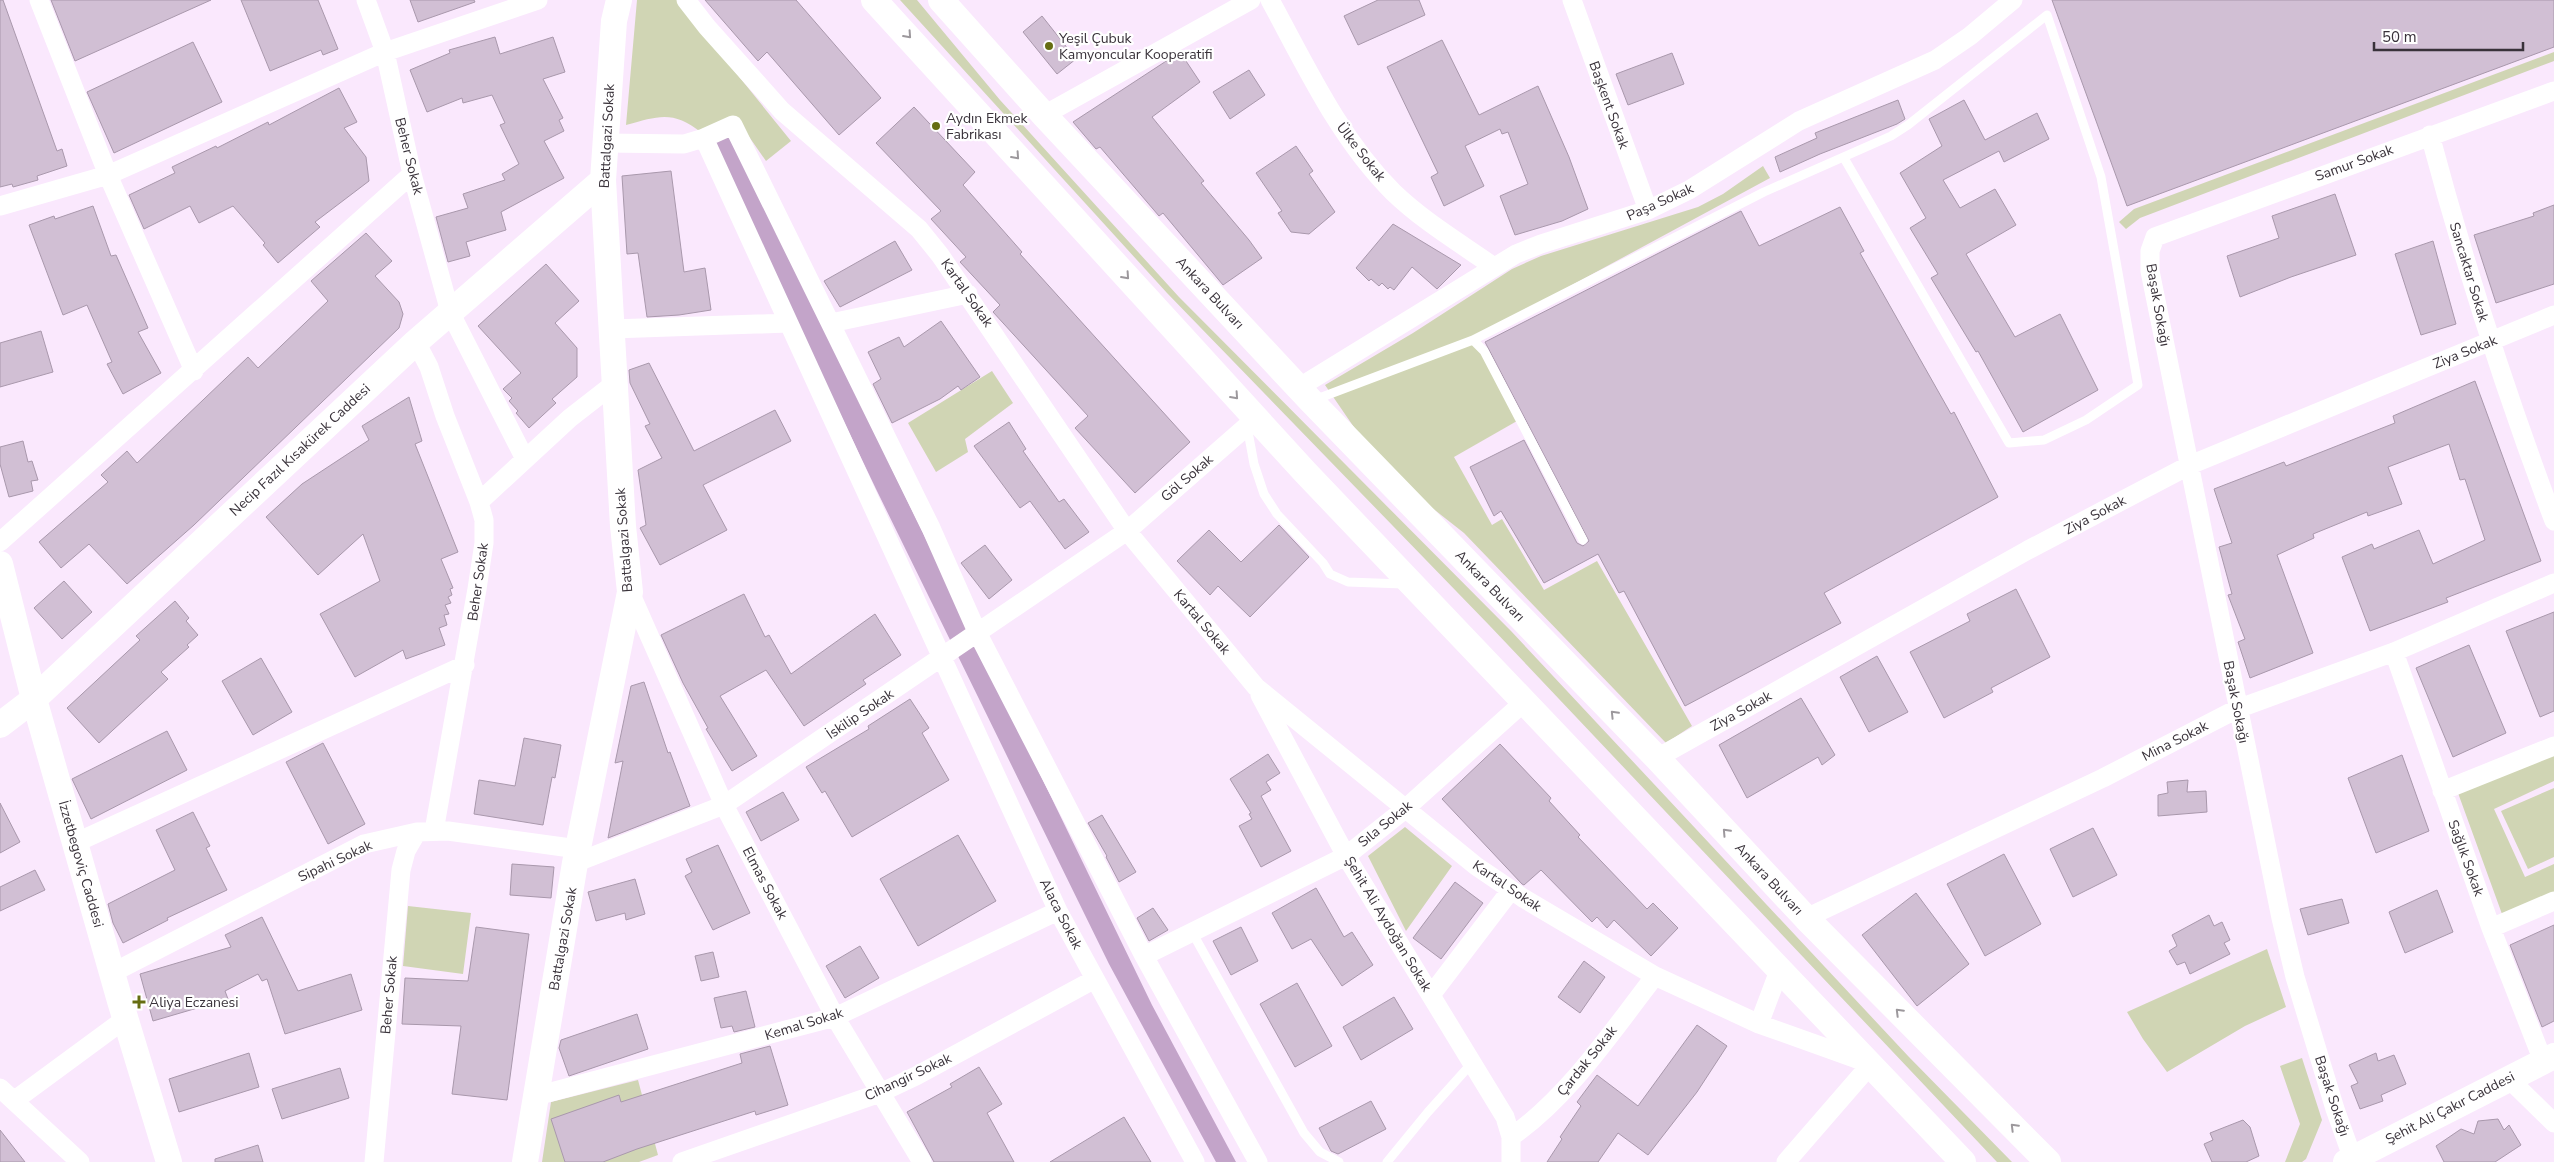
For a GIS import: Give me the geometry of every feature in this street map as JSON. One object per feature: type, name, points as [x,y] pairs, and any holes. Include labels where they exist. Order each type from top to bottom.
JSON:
[{"type":"main road","name":"Battalgazi Sokak","points":[[525,1162],[577,856],[630,592],[623,526],[603,180],[614,20],[619,0]]},
{"type":"main road","points":[[874,0],[1304,472],[1410,584],[1525,701],[1963,1162]]},
{"type":"main road","name":"Ankara Bulvarı","points":[[941,0],[1044,115],[1305,395],[1657,758],[1806,918],[2048,1162]]},
{"type":"main road","name":"Necip Fazıl Kısakürek Caddesi","points":[[0,725],[34,699],[416,342],[603,180]]},
{"type":"main road","name":"İzzetbegoviç Caddesi","points":[[0,564],[34,699],[125,1019],[169,1162]]},
{"type":"main road","name":"Şehit Ali Çakır Caddesi","points":[[2351,1161],[2549,1059]]},
{"type":"street","points":[[39,0],[108,174],[194,371]]},
{"type":"street","points":[[0,206],[108,174],[385,52],[538,0]]},
{"type":"street","name":"Kartal Sokak","points":[[686,0],[707,27],[782,110],[919,229],[968,294],[1127,531],[1256,687],[1476,866],[1511,890],[1655,976],[1759,1024],[1871,1064]]},
{"type":"street","points":[[1044,115],[1251,0]]},
{"type":"street","name":"Ülke Sokak","points":[[1270,0],[1333,117],[1368,163],[1406,204],[1494,267]]},
{"type":"street","name":"Başkent Sokak","points":[[1572,0],[1648,210]]},
{"type":"street","name":"Paşa Sokak","points":[[1305,395],[1494,267],[1541,244],[1648,210],[1689,190],[1798,121],[1935,60],[1970,36],[2013,0]]},
{"type":"street","name":"Beher Sokak","points":[[367,1],[385,52],[412,174],[450,312],[525,459]]},
{"type":"street","name":"Samur Sokak","points":[[2155,237],[2554,91]]},
{"type":"street","points":[[606,143],[684,144],[704,138],[732,125],[931,528],[977,635],[1144,956],[1258,1162]]},
{"type":"street","name":"Sancaktar Sokak","points":[[2430,135],[2463,256],[2490,342],[2554,521]]},
{"type":"street","name":"Alaca Sokak","points":[[704,138],[788,323],[947,655],[1058,911],[1195,1162]]},
{"type":"street","points":[[0,542],[194,371],[412,174]]},
{"type":"street","name":"Başak Sokağı","points":[[2155,237],[2150,252],[2150,271],[2280,918],[2295,977],[2351,1161]]},
{"type":"street","points":[[831,323],[968,294]]},
{"type":"street","name":"Ziya Sokak","points":[[1657,758],[2028,550],[2190,465],[2554,315]]},
{"type":"street","points":[[612,329],[788,323]]},
{"type":"street","name":"Beher Sokak","points":[[374,1162],[401,870],[406,851],[425,832],[465,665],[484,542],[484,520],[479,502],[445,416],[429,366],[416,342]]},
{"type":"street","points":[[479,502],[570,418],[615,383]]},
{"type":"street","name":"Göl Sokak","points":[[1127,531],[1247,426]]},
{"type":"street","name":"İskilip Sokak","points":[[577,856],[724,805],[977,635],[1127,531]]},
{"type":"street","name":"Mina Sokak","points":[[1806,918],[2102,778],[2237,709],[2394,652],[2554,583]]},
{"type":"street","name":"Elmas Sokak","points":[[630,592],[724,805],[835,1017],[922,1162]]},
{"type":"street","name":"Sağlık Sokak","points":[[2394,652],[2491,928],[2549,1059]]},
{"type":"street","points":[[75,843],[465,665]]},
{"type":"street","name":"Şehit Ali Aydoğan Sokak","points":[[1256,687],[1346,856],[1505,1117],[1511,1138],[1511,1162]]},
{"type":"street","name":"Sıla Sokak","points":[[1144,956],[1346,856],[1405,809],[1525,701]]},
{"type":"street","points":[[2442,791],[2554,746]]},
{"type":"street","name":"Sipahi Sokak","points":[[112,973],[364,844],[425,832],[448,831],[577,856]]},
{"type":"street","points":[[1431,995],[1511,890]]},
{"type":"street","points":[[2491,928],[2554,901]]},
{"type":"street","name":"Kemal Sokak","points":[[536,1096],[835,1017],[1058,911]]},
{"type":"street","points":[[1759,1024],[1780,968]]},
{"type":"street","name":"Çardak Sokak","points":[[1511,1138],[1531,1124],[1563,1092],[1655,976]]},
{"type":"street","name":"Cihangir Sokak","points":[[682,1162],[880,1093],[916,1076],[1095,979]]},
{"type":"street","points":[[14,1100],[125,1019]]},
{"type":"street","points":[[1786,1162],[1871,1064]]},
{"type":"street","points":[[2509,1079],[2554,1123]]},
{"type":"street","points":[[0,1088],[80,1162]]},
{"type":"lane","points":[[1305,395],[1473,340],[1764,192],[1890,136],[1908,125],[2047,15],[2101,177],[2138,385],[2086,420],[2044,440],[2009,443],[1844,158]]},
{"type":"lane","points":[[1473,340],[1484,352],[1583,540]]},
{"type":"lane","points":[[1247,426],[1254,464],[1264,494],[1277,514],[1323,562],[1330,574],[1348,582],[1410,584]]},
{"type":"lane","points":[[1192,932],[1304,1132],[1320,1152],[1339,1162]]},
{"type":"lane","points":[[1387,1162],[1472,1063]]},
{"type":"green space","points":[[637,0],[677,0],[791,141],[766,161],[736,118],[702,133],[683,121],[666,117],[648,119],[626,125]]},
{"type":"green space","points":[[900,0],[917,0],[1000,100],[1179,297],[1511,631],[1909,1057],[2012,1162],[1997,1162],[1489,625],[1167,293]]},
{"type":"green space","points":[[2554,52],[2554,61],[2140,218],[2126,229],[2119,222],[2134,209]]},
{"type":"green space","points":[[1763,166],[1770,178],[1474,338],[1517,421],[1454,457],[1492,525],[1502,519],[1544,590],[1597,561],[1692,726],[1666,743],[1464,533],[1408,489],[1360,436],[1325,385],[1413,333],[1512,269],[1541,256],[1698,207],[1723,194]]},
{"type":"green space","points":[[992,371],[1013,403],[965,439],[968,452],[936,472],[908,423]]},
{"type":"green space","points":[[2554,755],[2554,781],[2494,809],[2525,877],[2554,864],[2554,892],[2502,914],[2458,793]]},
{"type":"green space","points":[[2554,788],[2554,857],[2528,869],[2501,811]]},
{"type":"green space","points":[[1405,827],[1452,866],[1406,931],[1368,856]]},
{"type":"green space","points":[[408,906],[471,913],[463,974],[403,966]]},
{"type":"green space","points":[[2267,949],[2286,1007],[2245,1026],[2167,1072],[2143,1039],[2127,1012]]},
{"type":"green space","points":[[2302,1058],[2322,1120],[2306,1159],[2302,1162],[2285,1162],[2300,1124],[2280,1066]]},
{"type":"green space","points":[[638,1080],[658,1155],[639,1162],[542,1162],[551,1102]]},
{"type":"shaded area","points":[[728,131],[1152,1005],[1236,1162],[1216,1162],[1109,964],[876,489],[709,139]]},
{"type":"building","points":[[0,0],[3,0],[57,151],[62,149],[67,166],[37,176],[38,180],[13,187],[12,184],[0,187]]},
{"type":"building","points":[[51,0],[211,0],[75,61]]},
{"type":"building","points":[[241,0],[318,0],[338,49],[323,55],[321,50],[270,71]]},
{"type":"building","points":[[410,0],[474,0],[475,2],[418,22]]},
{"type":"building","points":[[705,0],[796,0],[881,98],[839,135],[767,52],[758,61]]},
{"type":"building","points":[[1378,0],[1419,0],[1425,15],[1358,45],[1344,16]]},
{"type":"building","points":[[2052,0],[2554,0],[2554,47],[2127,206]]},
{"type":"building","name":"Yeşil Çubuk Kamyoncular Kooperatifi","points":[[1042,16],[1076,59],[1057,74],[1023,32]]},
{"type":"building","points":[[495,37],[500,54],[553,37],[565,72],[543,79],[563,118],[559,120],[564,131],[544,141],[564,178],[501,212],[506,230],[466,242],[470,256],[448,262],[436,217],[468,208],[463,194],[505,180],[502,174],[519,164],[500,125],[505,123],[492,95],[463,103],[462,98],[427,112],[410,70],[450,53],[449,50]]},
{"type":"building","points":[[1442,40],[1479,115],[1538,86],[1569,157],[1588,209],[1562,221],[1515,235],[1500,196],[1528,184],[1508,132],[1502,134],[1500,129],[1465,146],[1484,186],[1444,206],[1431,177],[1438,173],[1387,67]]},
{"type":"building","points":[[193,42],[222,102],[114,153],[87,92]]},
{"type":"building","points":[[1180,52],[1200,82],[1152,117],[1204,181],[1201,183],[1262,258],[1223,285],[1163,213],[1159,216],[1100,147],[1096,149],[1073,122]]},
{"type":"building","points":[[1672,53],[1684,84],[1628,105],[1616,74]]},
{"type":"building","points":[[1249,70],[1265,95],[1230,119],[1213,92]]},
{"type":"building","points":[[339,88],[357,122],[344,128],[366,157],[369,181],[315,222],[320,227],[278,263],[263,245],[265,243],[233,206],[199,223],[190,206],[144,229],[129,195],[175,173],[172,167],[216,146],[217,148],[268,122],[269,125]]},
{"type":"building","points":[[1898,100],[1905,119],[1897,124],[1780,172],[1775,157],[1817,138],[1815,133]]},
{"type":"building","points":[[1964,100],[1985,140],[2037,113],[2049,139],[2004,162],[1999,151],[1943,180],[1960,208],[1995,189],[2016,225],[1966,254],[2015,337],[2060,314],[2098,390],[2023,432],[1978,351],[1976,352],[1931,278],[1938,274],[1910,228],[1926,218],[1900,173],[1942,146],[1929,119]]},
{"type":"building","points":[[914,107],[975,172],[963,185],[1022,252],[1020,254],[1190,442],[1135,493],[1075,428],[1088,416],[993,312],[1000,305],[960,262],[966,257],[931,219],[941,211],[876,143]]},
{"type":"building","points":[[1296,146],[1313,171],[1309,174],[1335,212],[1309,234],[1291,232],[1278,213],[1282,211],[1256,173]]},
{"type":"building","points":[[671,171],[684,272],[705,268],[711,310],[647,317],[638,253],[627,254],[622,176]]},
{"type":"building","points":[[2335,194],[2356,255],[2240,297],[2227,256],[2279,238],[2272,216]]},
{"type":"building","points":[[2554,205],[2554,284],[2496,303],[2474,235],[2534,216],[2533,213]]},
{"type":"building","points":[[93,206],[111,256],[116,255],[148,328],[138,332],[161,373],[123,394],[107,364],[112,362],[87,305],[63,315],[29,225],[54,216],[55,219]]},
{"type":"building","points":[[1840,207],[1864,251],[1860,253],[1951,414],[1954,412],[1998,497],[1824,593],[1841,623],[1685,706],[1624,591],[1619,593],[1598,554],[1544,583],[1501,511],[1494,516],[1470,467],[1524,440],[1577,543],[1583,546],[1589,541],[1485,342],[1741,211],[1759,246]]},
{"type":"building","points":[[1393,224],[1461,265],[1437,289],[1412,267],[1394,290],[1390,287],[1388,289],[1382,283],[1379,286],[1371,279],[1369,281],[1356,268]]},
{"type":"building","points":[[366,233],[392,261],[375,276],[399,302],[403,314],[399,328],[194,525],[127,584],[89,544],[61,568],[39,542],[108,482],[101,475],[127,451],[137,463],[248,357],[258,368],[328,301],[311,281]]},
{"type":"building","points":[[895,241],[912,270],[840,307],[824,281]]},
{"type":"building","points":[[2433,241],[2456,324],[2421,335],[2395,254]]},
{"type":"building","points":[[546,264],[579,301],[555,323],[577,348],[577,377],[552,399],[556,403],[529,428],[516,413],[518,411],[509,401],[512,398],[503,389],[521,373],[478,326]]},
{"type":"building","points":[[941,321],[980,377],[961,390],[958,386],[940,399],[892,423],[873,384],[881,379],[868,352],[899,337],[904,347]]},
{"type":"building","points":[[41,331],[53,372],[0,387],[0,343]]},
{"type":"building","points":[[649,363],[694,451],[775,410],[791,441],[703,485],[727,530],[660,565],[640,528],[646,525],[638,470],[662,458],[645,426],[650,424],[630,383],[629,370]]},
{"type":"building","points":[[2475,381],[2541,561],[2446,598],[2448,602],[2370,631],[2342,557],[2372,544],[2374,549],[2419,530],[2433,564],[2485,540],[2465,479],[2460,480],[2449,444],[2388,467],[2402,504],[2368,516],[2367,512],[2313,534],[2314,538],[2277,555],[2313,653],[2250,678],[2238,642],[2245,639],[2228,595],[2232,594],[2219,547],[2232,543],[2214,489],[2284,462],[2286,466],[2395,423],[2393,416]]},
{"type":"building","points":[[409,397],[422,441],[415,444],[458,552],[441,559],[453,588],[450,589],[452,595],[448,597],[451,603],[445,605],[449,614],[444,615],[447,625],[439,628],[445,645],[406,659],[403,650],[355,677],[320,614],[380,581],[363,534],[318,575],[266,517],[302,484],[369,440],[362,426]]},
{"type":"building","points":[[1009,422],[1026,449],[1023,451],[1059,502],[1064,499],[1089,532],[1065,549],[1030,501],[1020,508],[974,446]]},
{"type":"building","points":[[23,441],[28,462],[32,461],[38,480],[31,481],[33,491],[9,497],[0,464],[0,447]]},
{"type":"building","points":[[1279,525],[1309,557],[1250,617],[1218,586],[1210,595],[1177,561],[1209,530],[1241,562]]},
{"type":"building","points":[[985,545],[1012,580],[989,599],[961,563]]},
{"type":"building","points":[[64,581],[92,612],[62,639],[34,608]]},
{"type":"building","points":[[2016,589],[2050,657],[1991,688],[1993,692],[1944,718],[1910,652],[1970,621],[1967,614]]},
{"type":"building","points":[[744,594],[765,637],[769,635],[791,674],[875,614],[901,655],[863,680],[866,684],[804,726],[766,670],[720,696],[757,756],[732,771],[706,729],[708,728],[683,683],[661,635]]},
{"type":"building","points":[[175,601],[189,618],[186,621],[198,635],[187,645],[189,647],[161,672],[168,679],[99,743],[67,708],[140,640],[136,636]]},
{"type":"building","points":[[2554,612],[2554,711],[2540,717],[2506,631]]},
{"type":"building","points":[[2469,645],[2506,733],[2453,757],[2416,668]]},
{"type":"building","points":[[1877,656],[1908,712],[1869,732],[1840,677]]},
{"type":"building","points":[[261,658],[292,712],[253,735],[222,681]]},
{"type":"building","points":[[644,682],[668,753],[670,752],[690,806],[608,838],[623,761],[615,763],[631,686]]},
{"type":"building","points":[[1801,698],[1835,755],[1822,765],[1818,757],[1747,798],[1719,745]]},
{"type":"building","points":[[910,699],[929,728],[922,733],[949,780],[852,837],[825,791],[822,793],[806,767],[869,729],[868,726]]},
{"type":"building","points":[[167,731],[187,770],[91,819],[72,779]]},
{"type":"building","points":[[524,738],[561,745],[555,778],[552,777],[543,825],[474,814],[479,780],[515,786]]},
{"type":"building","points":[[323,743],[365,824],[328,844],[286,762]]},
{"type":"building","points":[[1500,744],[1551,798],[1549,801],[1580,835],[1578,837],[1647,909],[1653,903],[1678,928],[1651,956],[1614,920],[1607,928],[1597,917],[1592,922],[1541,870],[1524,885],[1522,884],[1442,799]]},
{"type":"building","points":[[1268,754],[1280,773],[1266,782],[1271,790],[1261,796],[1291,851],[1261,867],[1239,826],[1252,819],[1249,814],[1251,813],[1230,779]]},
{"type":"building","points":[[2402,755],[2429,831],[2376,853],[2348,778]]},
{"type":"building","points":[[2188,780],[2187,792],[2206,791],[2207,812],[2158,816],[2158,795],[2168,793],[2167,782]]},
{"type":"building","points":[[783,792],[799,820],[761,841],[746,812]]},
{"type":"building","points":[[0,803],[20,842],[0,853]]},
{"type":"building","points":[[193,812],[210,846],[206,848],[227,890],[167,918],[168,920],[123,943],[113,923],[108,904],[175,870],[156,830]]},
{"type":"building","points":[[1102,815],[1136,872],[1119,882],[1088,823]]},
{"type":"building","points":[[2093,828],[2117,875],[2073,897],[2050,849]]},
{"type":"building","points":[[958,835],[996,901],[918,946],[880,879]]},
{"type":"building","points":[[718,845],[750,913],[713,930],[685,876],[692,872],[686,859]]},
{"type":"building","points":[[2004,854],[2041,924],[1985,956],[1947,884]]},
{"type":"building","points":[[512,864],[554,867],[551,898],[510,895]]},
{"type":"building","points":[[35,870],[45,890],[0,911],[0,887]]},
{"type":"building","points":[[635,879],[645,914],[626,920],[625,913],[596,921],[588,892]]},
{"type":"building","points":[[1455,882],[1483,903],[1441,959],[1413,938]]},
{"type":"building","points":[[1316,888],[1344,937],[1352,932],[1373,965],[1342,986],[1311,939],[1292,949],[1272,913]]},
{"type":"building","points":[[2437,890],[2453,932],[2405,953],[2389,912]]},
{"type":"building","points":[[1916,893],[1969,964],[1917,1006],[1862,935]]},
{"type":"building","points":[[2342,899],[2349,923],[2308,935],[2300,909]]},
{"type":"building","points":[[1153,908],[1168,930],[1149,941],[1137,918]]},
{"type":"building","points":[[2209,915],[2214,926],[2222,922],[2230,940],[2224,943],[2230,954],[2190,974],[2185,962],[2177,965],[2169,951],[2177,946],[2172,935]]},
{"type":"building","points":[[262,917],[298,991],[351,974],[362,1010],[285,1034],[267,979],[262,981],[258,974],[225,991],[228,999],[153,1021],[140,974],[231,947],[225,935]]},
{"type":"building","points":[[2554,925],[2554,1021],[2542,1027],[2510,945]]},
{"type":"building","points":[[476,927],[529,934],[507,1100],[452,1094],[461,1026],[402,1024],[405,978],[468,981]]},
{"type":"building","points":[[1241,927],[1258,961],[1231,975],[1213,941]]},
{"type":"building","points":[[860,946],[879,978],[845,998],[826,966]]},
{"type":"building","points":[[713,952],[719,977],[701,981],[695,956]]},
{"type":"building","points":[[1584,961],[1605,977],[1580,1013],[1558,997]]},
{"type":"building","points":[[1297,983],[1332,1046],[1295,1067],[1260,1004]]},
{"type":"building","points":[[746,991],[755,1027],[734,1032],[732,1026],[721,1028],[714,998]]},
{"type":"building","points":[[1394,997],[1413,1029],[1361,1060],[1343,1027]]},
{"type":"building","points":[[637,1014],[648,1049],[569,1076],[559,1048],[561,1040]]},
{"type":"building","points":[[1697,1025],[1727,1046],[1697,1092],[1648,1155],[1618,1133],[1598,1162],[1547,1162],[1562,1139],[1560,1137],[1581,1106],[1577,1102],[1597,1075],[1638,1106]]},
{"type":"building","points":[[770,1046],[788,1105],[756,1115],[755,1111],[637,1149],[603,1162],[565,1162],[551,1119],[619,1095],[621,1102],[742,1063],[740,1054]]},
{"type":"building","points":[[249,1053],[259,1087],[179,1112],[169,1079]]},
{"type":"building","points":[[2376,1053],[2378,1061],[2394,1055],[2406,1084],[2381,1095],[2383,1101],[2360,1109],[2351,1086],[2358,1083],[2349,1065]]},
{"type":"building","points":[[979,1067],[1002,1104],[987,1113],[1014,1162],[934,1162],[907,1112],[952,1087],[950,1084]]},
{"type":"building","points":[[340,1068],[349,1098],[282,1119],[272,1089]]},
{"type":"building","points":[[1371,1101],[1386,1129],[1338,1154],[1331,1151],[1319,1128]]},
{"type":"building","points":[[1124,1117],[1151,1162],[1050,1162]]},
{"type":"building","points":[[2498,1119],[2504,1130],[2509,1125],[2521,1145],[2495,1162],[2444,1162],[2436,1146],[2461,1129],[2474,1134],[2478,1121]]},
{"type":"building","points":[[2243,1120],[2250,1127],[2259,1156],[2246,1162],[2212,1162],[2204,1144],[2213,1140],[2210,1133]]},
{"type":"building","points":[[0,1130],[25,1162],[0,1162]]},
{"type":"building","points":[[258,1145],[263,1162],[215,1162],[215,1159]]},
{"type":"place","name":"Yeşil Çubuk Kamyoncular Kooperatifi","points":[[1049,46]]},
{"type":"place","name":"Aydın Ekmek Fabrikası","points":[[936,126]]},
{"type":"place","name":"Aliya Eczanesi","points":[[139,1002]]}]
